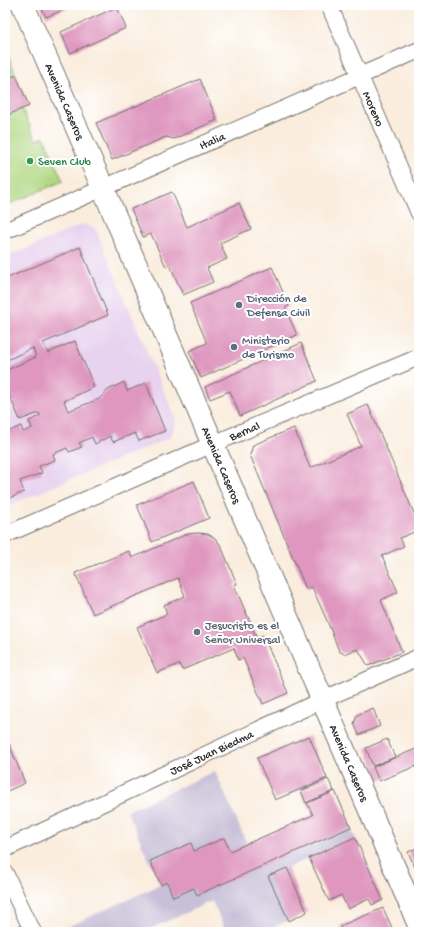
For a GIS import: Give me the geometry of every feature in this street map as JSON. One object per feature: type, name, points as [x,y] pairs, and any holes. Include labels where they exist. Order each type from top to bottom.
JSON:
[{"type":"main road","name":"Avenida Caseros","points":[[23,5],[419,925]]},
{"type":"street","name":"Moreno","points":[[329,5],[419,211]]},
{"type":"street","name":"Italia","points":[[5,231],[419,50]]},
{"type":"street","name":"Bernal","points":[[5,536],[213,444],[419,357]]},
{"type":"street","name":"José Juan Biedma","points":[[5,849],[322,700],[419,657]]},
{"type":"street","points":[[5,873],[33,932]]},
{"type":"shaded area","points":[[83,224],[95,228],[176,420],[171,437],[5,507],[5,258]]},
{"type":"shaded area","points":[[215,771],[247,844],[340,803],[355,837],[287,868],[307,912],[264,932],[226,932],[212,901],[143,932],[56,932],[160,885],[127,811]]},
{"type":"green space","points":[[5,49],[16,75],[5,80]]},
{"type":"green space","name":"Seven Club","points":[[22,108],[36,140],[44,137],[63,181],[5,206],[5,116]]},
{"type":"building","points":[[40,5],[75,5],[46,17]]},
{"type":"building","points":[[117,7],[126,28],[70,53],[61,32]]},
{"type":"building","points":[[16,75],[29,106],[5,116],[5,80]]},
{"type":"building","points":[[200,79],[217,120],[174,139],[166,137],[112,160],[96,123]]},
{"type":"building","points":[[172,192],[187,227],[239,203],[251,229],[220,243],[227,259],[207,268],[213,282],[183,295],[170,265],[166,267],[151,234],[143,237],[131,209]]},
{"type":"building","points":[[80,247],[108,315],[43,343],[48,353],[75,341],[94,387],[64,401],[68,411],[99,399],[108,390],[124,382],[127,391],[146,383],[165,431],[139,441],[135,433],[113,442],[110,436],[95,444],[92,437],[79,443],[82,447],[69,452],[67,448],[53,454],[55,460],[39,466],[42,473],[20,481],[24,492],[5,500],[5,433],[21,426],[23,432],[32,428],[29,421],[40,416],[39,413],[20,420],[5,385],[5,371],[36,357],[33,348],[5,361],[5,279]]},
{"type":"building","points":[[272,267],[289,306],[285,308],[297,335],[201,378],[189,351],[207,343],[190,303]]},
{"type":"building","points":[[301,343],[317,381],[240,416],[230,391],[210,399],[205,387]]},
{"type":"building","points":[[368,405],[419,525],[419,530],[400,538],[404,546],[382,556],[398,592],[381,600],[402,652],[368,666],[358,649],[344,654],[339,651],[312,587],[306,589],[250,455],[253,445],[294,428],[310,468],[361,446],[347,414]]},
{"type":"building","points":[[194,481],[209,518],[152,542],[137,505]]},
{"type":"building","points":[[187,534],[208,534],[216,539],[221,546],[237,584],[234,585],[257,638],[263,635],[288,693],[263,704],[243,658],[238,660],[234,648],[182,670],[179,664],[157,673],[137,627],[167,614],[164,605],[185,596],[178,578],[93,614],[75,573],[129,551],[132,558]]},
{"type":"building","points":[[373,708],[380,726],[359,735],[354,724],[357,715]]},
{"type":"building","points":[[5,734],[25,783],[5,792]]},
{"type":"building","points":[[309,736],[327,778],[275,800],[257,758]]},
{"type":"building","points":[[387,739],[395,757],[373,766],[366,748]]},
{"type":"building","points":[[418,748],[419,765],[379,781],[373,767]]},
{"type":"building","points":[[328,779],[334,791],[306,803],[301,791]]},
{"type":"building","points":[[335,791],[351,827],[197,895],[194,888],[173,897],[167,882],[161,885],[150,861],[191,843],[194,851],[224,838],[230,851],[313,815],[307,803]]},
{"type":"building","points":[[355,837],[383,900],[372,905],[369,899],[348,909],[341,895],[329,901],[309,858]]},
{"type":"building","points":[[419,847],[419,876],[408,852]]},
{"type":"building","points":[[287,868],[307,912],[289,921],[268,876]]},
{"type":"building","points":[[383,908],[394,932],[343,932],[340,926]]},
{"type":"place","name":"Seven Club","points":[[30,161]]},
{"type":"place","name":"Dirección de Defensa Civil","points":[[239,305]]},
{"type":"place","name":"Ministerio de Turismo","points":[[234,347]]},
{"type":"place","name":"Jesucristo es el Señor Universal","points":[[197,632]]}]
